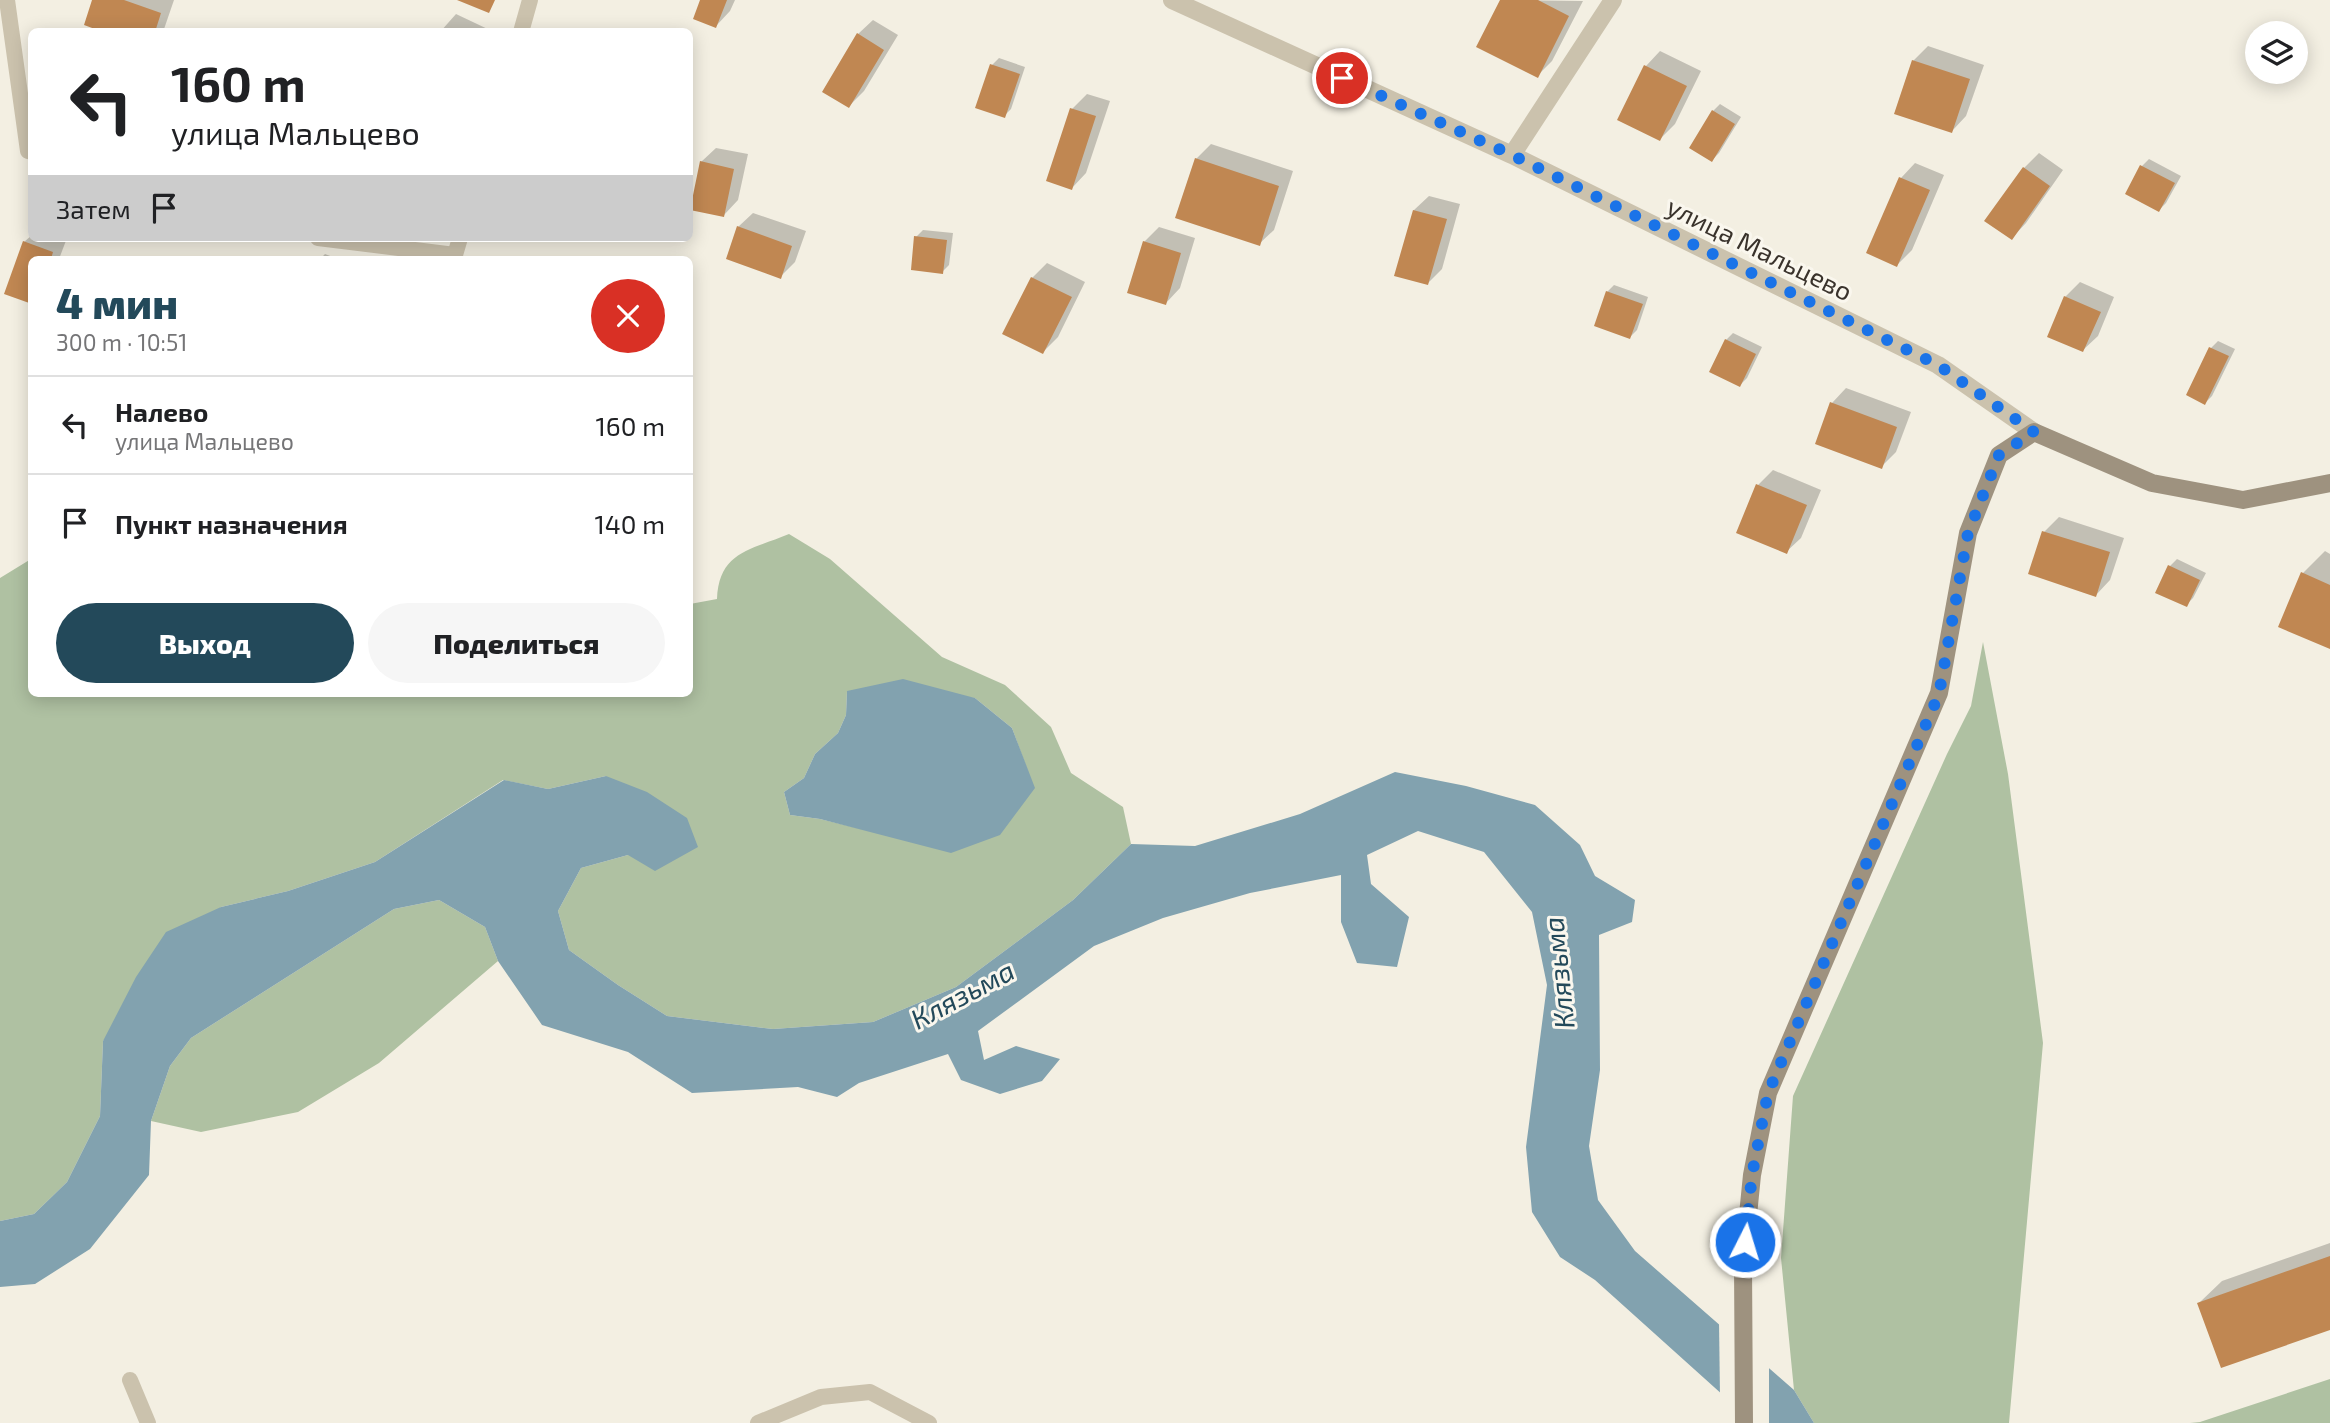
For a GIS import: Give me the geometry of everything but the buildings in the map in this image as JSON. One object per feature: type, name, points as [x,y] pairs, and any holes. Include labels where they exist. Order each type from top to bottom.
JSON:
[{"type":"street","name":"улица Мальцево","points":[[1172,0],[1512,155],[1938,365],[2034,432],[2152,483],[2243,500],[2330,483]]},
{"type":"street","points":[[1512,155],[1613,0]]},
{"type":"street","points":[[1744,1423],[1743,1265],[1752,1175],[1768,1093],[1939,694],[1968,533],[1994,466],[1999,455],[2034,432]]},
{"type":"lane","points":[[8,0],[28,151]]},
{"type":"lane","points":[[522,28],[530,0]]},
{"type":"lane","points":[[350,242],[455,255],[459,242]]},
{"type":"lane","points":[[130,1380],[148,1423]]},
{"type":"lane","points":[[758,1423],[821,1397],[870,1392],[929,1423]]},
{"type":"green space","points":[[789,534],[830,559],[942,657],[1005,685],[1051,727],[1071,773],[1123,807],[1131,844],[1073,900],[956,987],[873,1022],[773,1029],[667,1016],[569,950],[558,911],[581,868],[628,855],[606,776],[548,789],[503,780],[375,862],[288,891],[221,907],[103,1041],[100,1116],[67,1182],[34,1214],[0,1221],[0,578],[28,561],[28,697],[693,697],[693,603],[717,599],[724,571],[740,554]],"holes":[[[847,691],[975,698],[1012,728],[1034,788],[878,833],[790,815],[784,792],[804,778],[815,754],[838,733],[846,715]]]},
{"type":"green space","points":[[1983,642],[2008,774],[2043,1043],[2009,1423],[1814,1423],[1794,1390],[1781,1258],[1793,1096],[1971,706]]},
{"type":"green space","points":[[439,900],[485,927],[498,961],[379,1063],[298,1112],[201,1132],[151,1121],[170,1066],[191,1038],[394,909]]},
{"type":"green space","points":[[2330,1379],[2330,1423],[2190,1423],[2200,1422]]},
{"type":"water","points":[[903,679],[975,698],[1012,728],[1035,788],[1000,835],[951,853],[820,819],[790,815],[784,792],[804,778],[815,754],[838,733],[846,715],[847,691]]},
{"type":"water","name":"Клязьма","points":[[1395,772],[1466,786],[1535,805],[1580,845],[1595,876],[1635,900],[1632,922],[1599,935],[1600,1070],[1589,1146],[1598,1200],[1635,1251],[1794,1390],[1814,1423],[1754,1423],[1595,1280],[1560,1257],[1532,1212],[1526,1147],[1547,985],[1532,912],[1484,852],[1418,831],[1367,855],[1371,884],[1409,917],[1397,967],[1357,963],[1341,922],[1341,875],[1250,893],[1163,918],[1094,946],[978,1031],[984,1060],[1016,1046],[1060,1059],[1042,1081],[1000,1094],[961,1080],[948,1054],[859,1083],[837,1097],[798,1087],[692,1093],[628,1052],[542,1025],[498,961],[485,927],[439,900],[394,909],[191,1038],[170,1066],[151,1121],[149,1175],[90,1249],[35,1284],[0,1287],[0,1221],[34,1214],[67,1182],[100,1116],[103,1041],[136,977],[166,932],[221,907],[288,891],[375,862],[504,780],[548,789],[606,776],[647,792],[687,818],[698,847],[655,871],[628,855],[581,868],[558,911],[569,950],[667,1016],[773,1029],[873,1022],[956,987],[1073,900],[1131,844],[1195,846],[1300,814]]},
{"type":"pier","points":[[1719,1320],[1769,1364],[1769,1423],[1748,1423],[1720,1398]]},
{"type":"route","points":[[1342,78],[1512,155],[1938,365],[2034,432],[1999,455],[1968,533],[1939,694],[1768,1093],[1752,1175],[1745,1242]]}]
